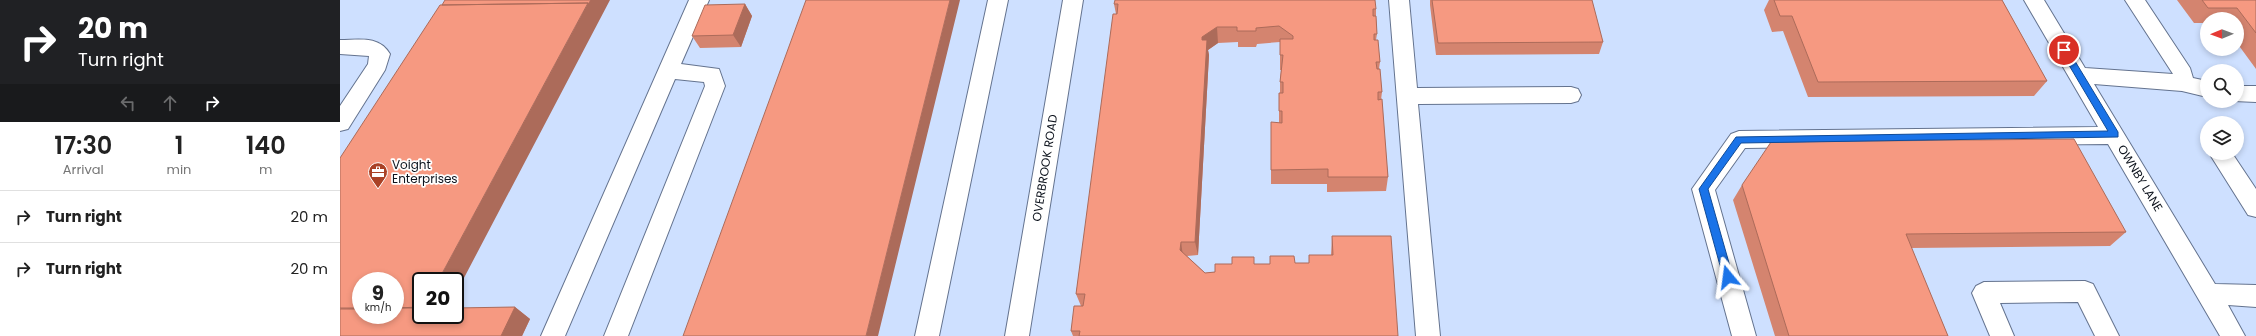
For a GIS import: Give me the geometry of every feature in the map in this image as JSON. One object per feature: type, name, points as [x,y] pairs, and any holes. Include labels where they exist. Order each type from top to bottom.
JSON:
[{"type":"street","points":[[553,336],[699,0]]},
{"type":"street","points":[[927,336],[998,0]]},
{"type":"street","name":"OVERBROOK ROAD","points":[[1017,336],[1073,0]]},
{"type":"street","points":[[1399,0],[1428,336]]},
{"type":"street","name":"OWNBY LANE","points":[[2034,0],[2233,336]]},
{"type":"street","points":[[2135,0],[2183,73],[2182,83]]},
{"type":"street","points":[[340,46],[374,47],[380,54],[378,65],[340,123]]},
{"type":"street","points":[[616,336],[715,86],[712,75],[669,71]]},
{"type":"street","points":[[2079,75],[2182,83],[2200,87]]},
{"type":"street","points":[[2244,94],[2256,94]]},
{"type":"street","points":[[1407,96],[1571,95]]},
{"type":"street","points":[[1744,336],[1703,189],[1739,140],[2115,135]]},
{"type":"street","points":[[2225,160],[2256,208]]},
{"type":"street","points":[[2002,336],[1984,292],[2085,291],[2108,336]]},
{"type":"street","points":[[2209,294],[2256,296]]},
{"type":"building","points":[[445,0],[591,0],[588,4],[442,5]]},
{"type":"building","points":[[806,0],[950,0],[866,336],[683,336]]},
{"type":"building","points":[[1115,0],[1375,0],[1376,9],[1373,9],[1373,16],[1376,16],[1377,34],[1374,34],[1374,40],[1378,40],[1380,62],[1376,62],[1377,69],[1380,69],[1382,92],[1378,92],[1378,100],[1382,99],[1388,177],[1328,177],[1328,169],[1271,170],[1271,122],[1282,123],[1282,111],[1279,111],[1279,93],[1283,93],[1283,82],[1280,82],[1283,55],[1280,55],[1280,39],[1293,39],[1293,36],[1279,26],[1256,28],[1256,31],[1237,31],[1237,27],[1217,27],[1202,37],[1202,40],[1207,40],[1195,242],[1181,242],[1180,250],[1205,273],[1215,272],[1215,264],[1232,264],[1232,257],[1254,257],[1254,264],[1270,264],[1270,256],[1294,256],[1295,263],[1309,263],[1309,255],[1333,255],[1332,236],[1391,236],[1398,336],[1079,336],[1080,331],[1071,331],[1074,306],[1083,306],[1085,294],[1076,294],[1113,14],[1117,14],[1118,4],[1114,4]]},
{"type":"building","points":[[1432,0],[1592,0],[1603,42],[1438,43]]},
{"type":"building","points":[[1774,0],[2002,0],[2047,81],[1818,82],[1792,16],[1780,16]]},
{"type":"building","points":[[2202,0],[2256,0],[2256,33],[2244,17],[2244,12],[2240,12],[2237,8],[2208,8]]},
{"type":"building","points":[[588,3],[443,272],[412,272],[412,307],[404,308],[404,272],[352,272],[352,308],[340,308],[340,158],[440,5]]},
{"type":"building","points":[[745,4],[733,35],[692,36],[705,5]]},
{"type":"building","points":[[2074,139],[2126,232],[1906,234],[1948,336],[1789,336],[1742,185],[1771,142]]},
{"type":"building","points":[[515,307],[501,336],[340,336],[340,309],[352,309],[352,324],[404,324],[404,308],[412,308],[412,324],[464,324],[464,308]]},
{"type":"place","name":"Voight Enterprises","points":[[378,189]]},
{"type":"route","points":[[1728,277],[1703,189],[1739,140],[2115,135],[2064,50]]}]
